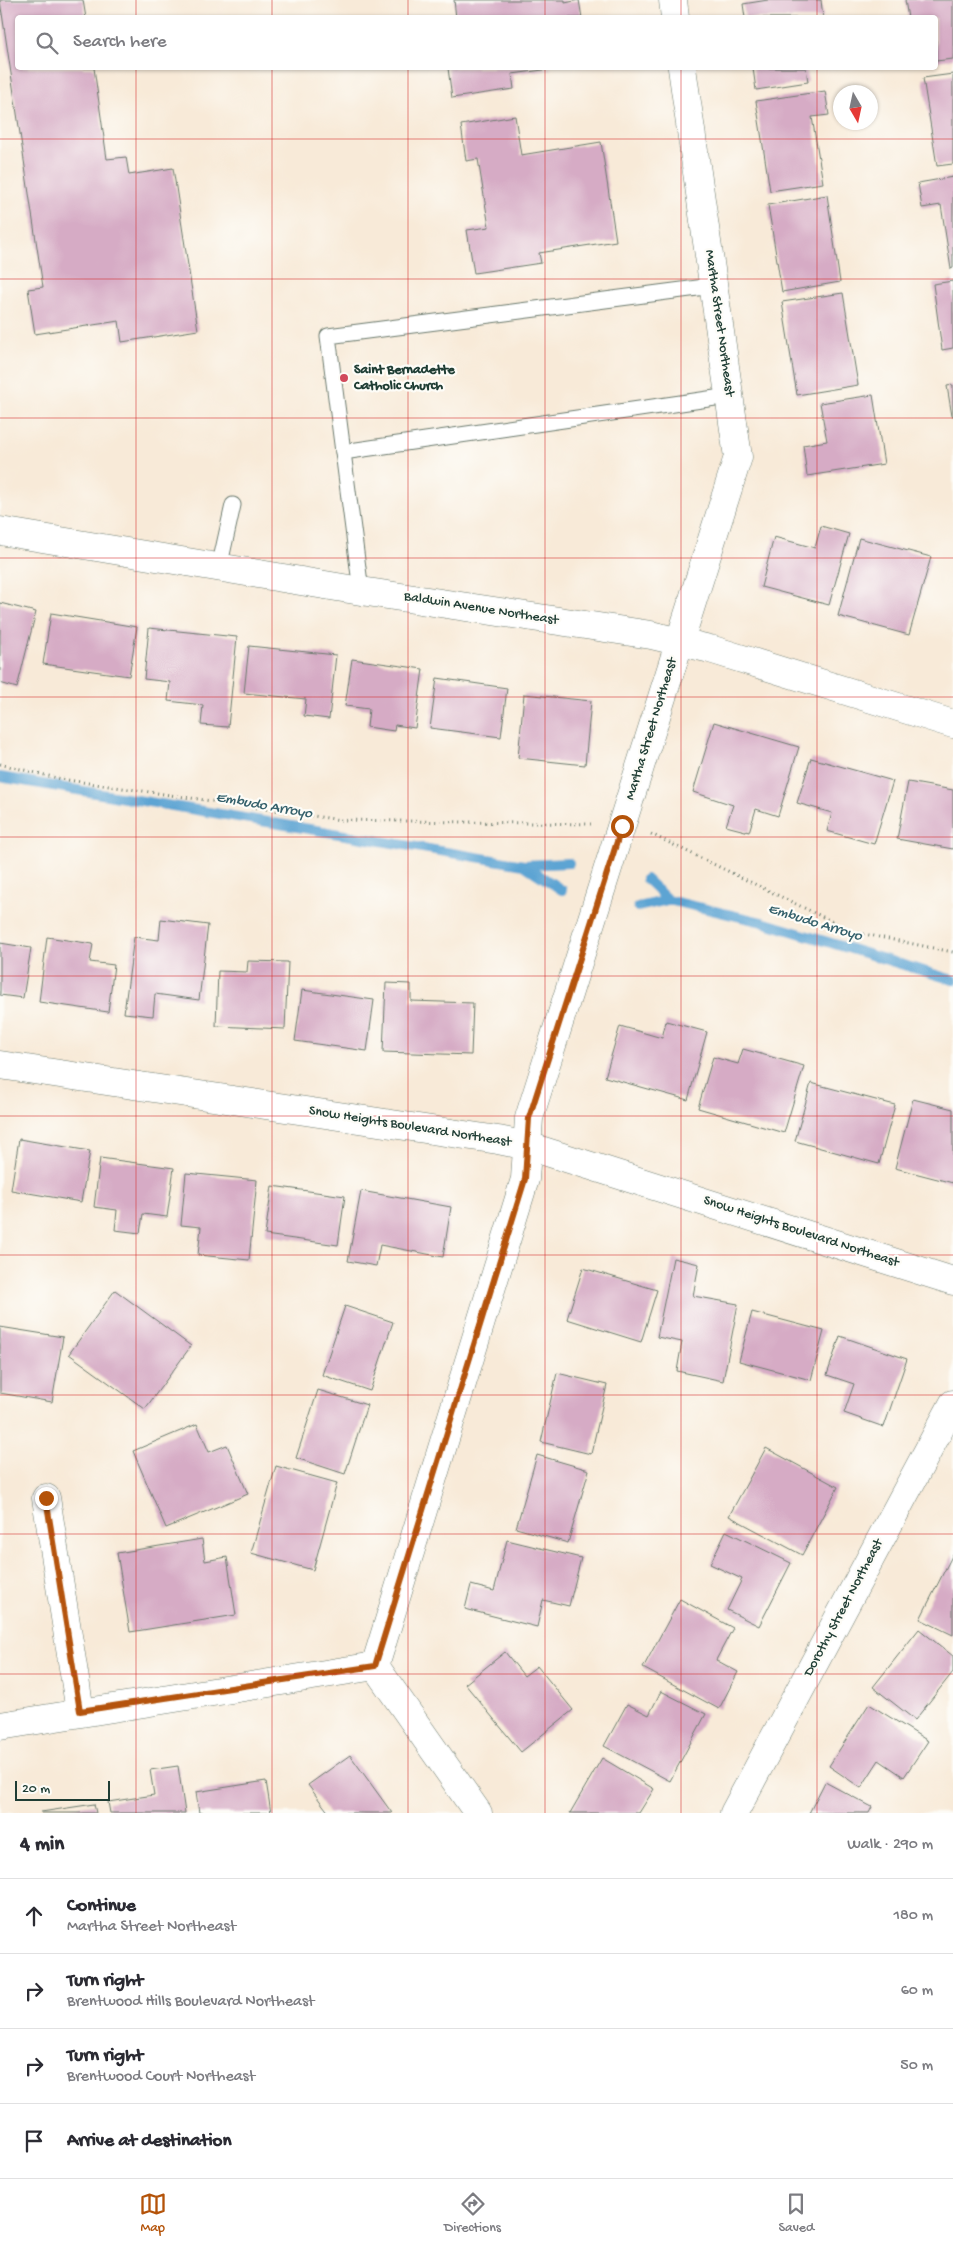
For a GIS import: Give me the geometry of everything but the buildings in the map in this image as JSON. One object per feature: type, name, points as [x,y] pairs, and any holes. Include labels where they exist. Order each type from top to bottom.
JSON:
[{"type":"street","points":[[673,0],[675,15]]},
{"type":"street","name":"Martha Street Northeast","points":[[375,1666],[525,1179],[529,1118],[738,457],[682,70]]},
{"type":"street","name":"Baldwin Avenue Northeast","points":[[0,531],[361,591],[680,641],[953,724]]},
{"type":"street","name":"Snow Heights Boulevard Northeast","points":[[0,1065],[528,1146],[953,1280]]},
{"type":"street","name":"Dorothy Street Northeast","points":[[734,1813],[953,1404]]},
{"type":"street","points":[[46,1498],[80,1711]]},
{"type":"street","points":[[0,1726],[80,1711],[375,1666],[478,1813]]},
{"type":"lane","points":[[361,591],[328,336],[713,286]]},
{"type":"lane","points":[[343,452],[729,396]]},
{"type":"lane","points":[[219,568],[233,505]]},
{"type":"path","points":[[0,764],[61,779],[341,820],[622,826],[647,832],[854,932],[953,952]]},
{"type":"waterway","name":"Embudo Arroyo","points":[[0,777],[524,865],[569,863]]},
{"type":"waterway","name":"Embudo Arroyo","points":[[524,865],[562,890]]},
{"type":"waterway","name":"Embudo Arroyo","points":[[646,879],[668,900]]},
{"type":"waterway","name":"Embudo Arroyo","points":[[638,907],[668,900],[762,922],[953,980]]},
{"type":"place","name":"Saint Bernadette Catholic Church","points":[[344,378]]},
{"type":"route","points":[[46,1498],[80,1711],[375,1666],[525,1179],[529,1118],[622,826]]}]
